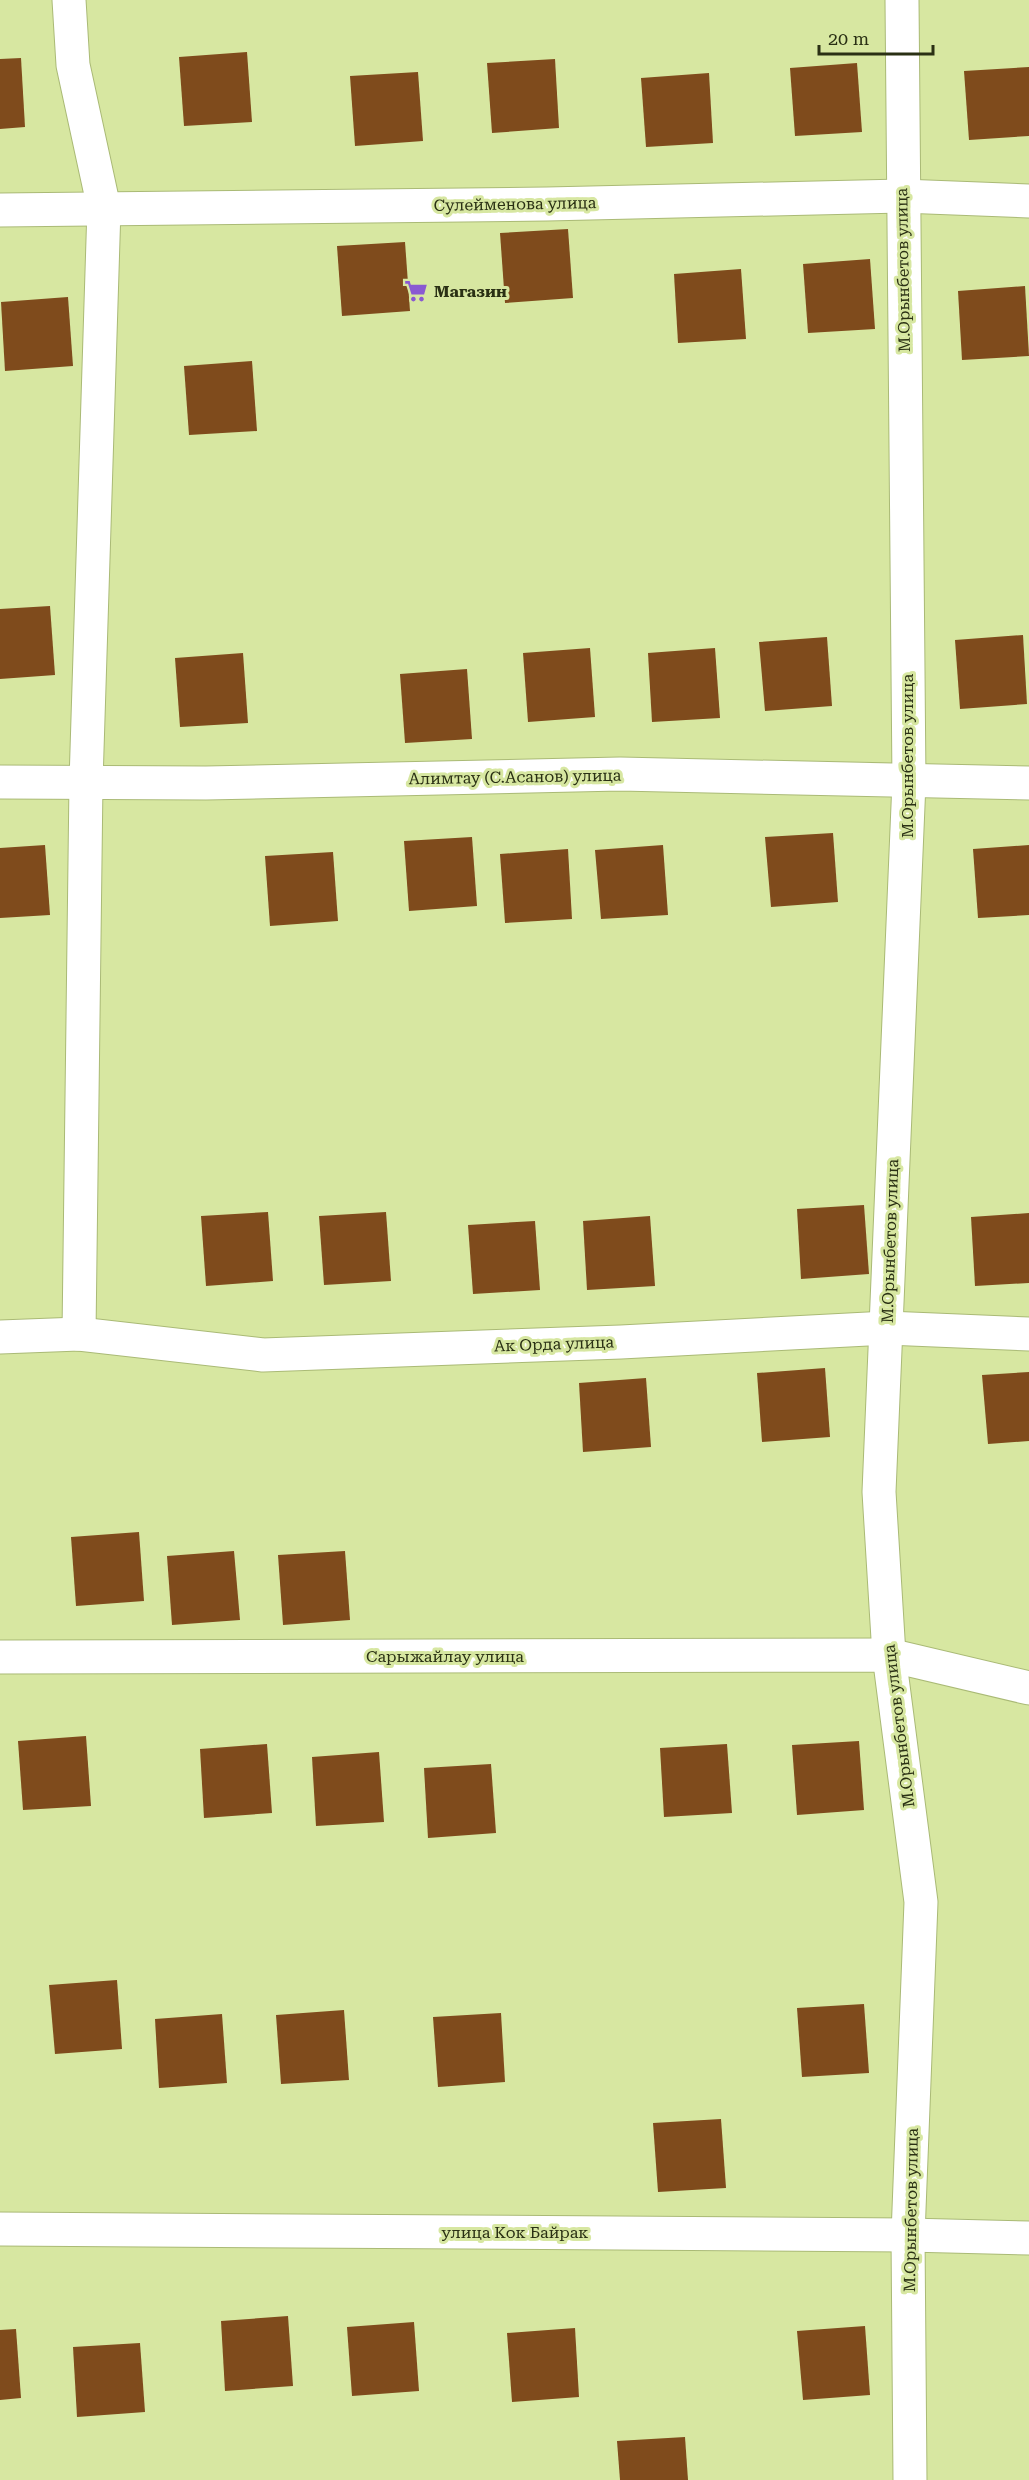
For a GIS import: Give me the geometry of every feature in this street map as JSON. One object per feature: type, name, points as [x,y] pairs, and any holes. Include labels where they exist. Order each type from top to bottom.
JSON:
[{"type":"street","points":[[69,0],[73,65],[104,208],[86,782],[79,1334]]},
{"type":"street","name":"М.Орынбетов улица","points":[[902,0],[909,782],[879,1492],[890,1655],[921,1902],[908,2235],[910,2480]]},
{"type":"street","name":"Сулейменова улица","points":[[0,210],[559,204],[902,196],[1029,201]]},
{"type":"street","name":"Алимтау (С.Асанов) улица","points":[[0,782],[218,782],[620,774],[1029,783]]},
{"type":"street","name":"Ак Орда улица","points":[[0,1337],[79,1334],[263,1355],[621,1342],[886,1328],[1029,1334]]},
{"type":"street","name":"Сарыжайлау улица","points":[[0,1657],[890,1655],[1029,1688]]},
{"type":"street","name":"улица Кок Байрак","points":[[0,2229],[908,2235],[1029,2238]]},
{"type":"building","points":[[247,52],[252,122],[184,126],[179,57]]},
{"type":"building","points":[[21,58],[25,127],[0,129],[0,59]]},
{"type":"building","points":[[555,59],[559,128],[492,133],[487,63]]},
{"type":"building","points":[[857,63],[862,132],[795,136],[790,68]]},
{"type":"building","points":[[1029,67],[1029,136],[969,140],[964,71]]},
{"type":"building","points":[[418,72],[423,141],[355,146],[350,76]]},
{"type":"building","points":[[709,73],[713,143],[646,147],[641,78]]},
{"type":"building","points":[[568,229],[573,298],[505,303],[500,233]]},
{"type":"building","points":[[405,242],[410,311],[342,316],[337,246]]},
{"type":"building","points":[[870,259],[875,329],[808,333],[803,264]]},
{"type":"building","points":[[741,269],[746,339],[678,343],[674,274]]},
{"type":"building","points":[[1025,286],[1029,356],[962,360],[958,291]]},
{"type":"building","points":[[68,297],[73,366],[5,371],[1,302]]},
{"type":"building","points":[[252,361],[257,431],[189,435],[184,366]]},
{"type":"building","points":[[50,606],[55,675],[0,679],[0,609]]},
{"type":"building","points":[[1023,635],[1027,704],[960,709],[955,640]]},
{"type":"building","points":[[827,637],[832,706],[765,711],[759,642]]},
{"type":"building","points":[[590,648],[595,717],[528,722],[523,653]]},
{"type":"building","points":[[715,648],[720,718],[652,722],[648,653]]},
{"type":"building","points":[[243,653],[248,723],[180,727],[175,658]]},
{"type":"building","points":[[467,669],[472,739],[405,743],[400,674]]},
{"type":"building","points":[[833,833],[838,902],[771,907],[765,837]]},
{"type":"building","points":[[472,837],[477,906],[409,911],[404,841]]},
{"type":"building","points":[[45,845],[50,915],[0,918],[0,848]]},
{"type":"building","points":[[663,845],[668,915],[601,919],[595,850]]},
{"type":"building","points":[[1029,845],[1029,915],[978,918],[973,849]]},
{"type":"building","points":[[568,849],[572,919],[505,923],[500,854]]},
{"type":"building","points":[[333,852],[338,921],[270,926],[265,856]]},
{"type":"building","points":[[864,1205],[869,1274],[801,1279],[797,1209]]},
{"type":"building","points":[[268,1212],[273,1281],[206,1286],[201,1216]]},
{"type":"building","points":[[386,1212],[391,1281],[324,1285],[319,1216]]},
{"type":"building","points":[[1029,1213],[1029,1283],[975,1286],[971,1217]]},
{"type":"building","points":[[650,1216],[655,1286],[587,1290],[583,1221]]},
{"type":"building","points":[[535,1221],[540,1290],[473,1294],[468,1225]]},
{"type":"building","points":[[825,1368],[830,1437],[762,1442],[757,1373]]},
{"type":"building","points":[[1029,1372],[1029,1441],[988,1444],[982,1375]]},
{"type":"building","points":[[646,1378],[651,1447],[583,1452],[579,1383]]},
{"type":"building","points":[[139,1532],[144,1601],[76,1606],[71,1537]]},
{"type":"building","points":[[234,1551],[240,1620],[172,1625],[167,1556]]},
{"type":"building","points":[[345,1551],[350,1620],[283,1625],[278,1555]]},
{"type":"building","points":[[86,1736],[91,1806],[23,1810],[18,1741]]},
{"type":"building","points":[[859,1741],[864,1810],[797,1815],[792,1745]]},
{"type":"building","points":[[267,1744],[272,1813],[204,1818],[200,1749]]},
{"type":"building","points":[[727,1744],[732,1813],[664,1817],[660,1748]]},
{"type":"building","points":[[379,1752],[384,1822],[316,1826],[312,1757]]},
{"type":"building","points":[[491,1764],[496,1833],[428,1838],[424,1768]]},
{"type":"building","points":[[117,1980],[122,2049],[55,2054],[49,1985]]},
{"type":"building","points":[[864,2004],[869,2073],[802,2077],[797,2008]]},
{"type":"building","points":[[344,2010],[349,2080],[281,2084],[276,2015]]},
{"type":"building","points":[[501,2013],[505,2082],[438,2087],[433,2017]]},
{"type":"building","points":[[222,2014],[227,2083],[159,2088],[155,2019]]},
{"type":"building","points":[[721,2119],[726,2188],[658,2192],[653,2123]]},
{"type":"building","points":[[288,2316],[293,2386],[225,2391],[221,2321]]},
{"type":"building","points":[[414,2322],[419,2391],[352,2396],[347,2327]]},
{"type":"building","points":[[865,2326],[870,2395],[803,2400],[797,2331]]},
{"type":"building","points":[[575,2328],[579,2397],[512,2402],[507,2333]]},
{"type":"building","points":[[16,2329],[21,2398],[0,2400],[0,2330]]},
{"type":"building","points":[[140,2343],[145,2412],[77,2417],[73,2347]]},
{"type":"building","points":[[685,2437],[688,2480],[620,2480],[617,2441]]},
{"type":"place","name":"Магазин","points":[[416,291]]}]
